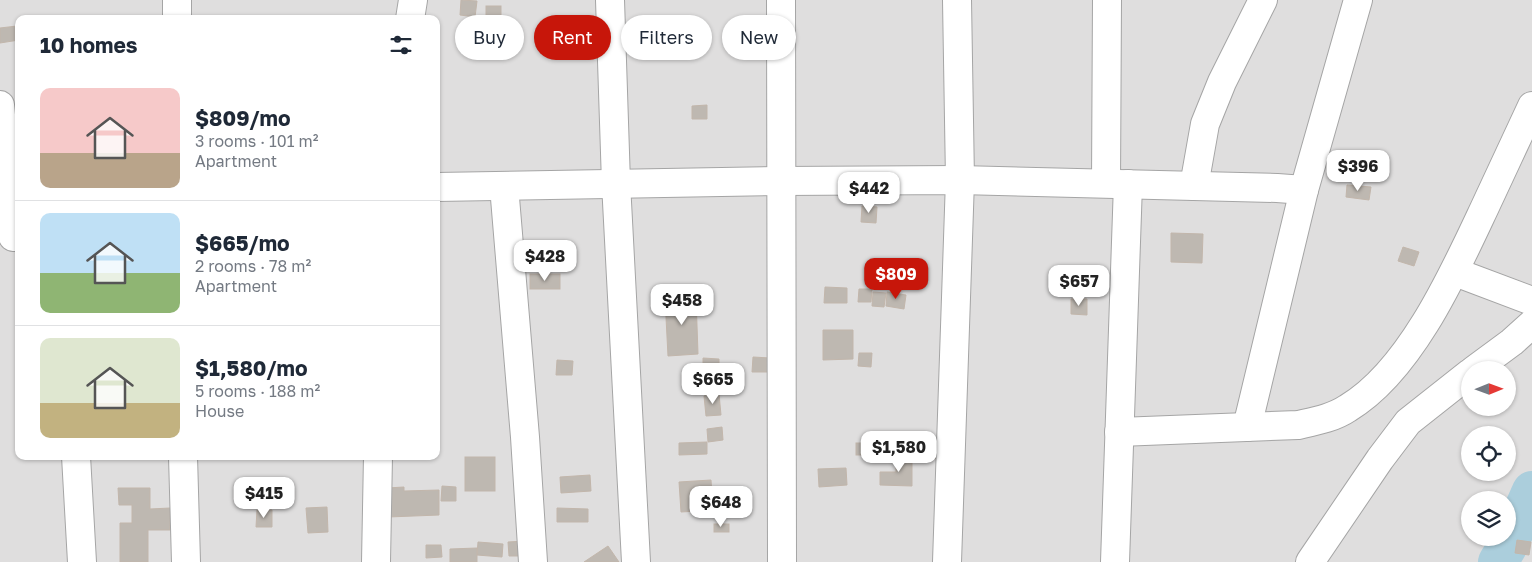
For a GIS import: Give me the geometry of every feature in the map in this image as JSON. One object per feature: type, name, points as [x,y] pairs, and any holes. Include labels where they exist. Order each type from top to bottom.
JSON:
[{"type":"street","points":[[177,0],[178,15]]},
{"type":"street","points":[[411,15],[413,0]]},
{"type":"street","points":[[610,0],[616,184],[636,562]]},
{"type":"street","points":[[781,0],[782,562]]},
{"type":"street","points":[[947,562],[960,180],[957,0]]},
{"type":"street","points":[[1107,0],[1117,184],[1120,432],[1115,562]]},
{"type":"street","points":[[1194,186],[1205,124],[1226,74],[1262,0]]},
{"type":"street","points":[[1247,426],[1304,190],[1358,0]]},
{"type":"street","points":[[0,105],[11,237]]},
{"type":"street","points":[[1120,432],[1298,425],[1324,420],[1349,408],[1377,385],[1398,361],[1418,333],[1455,272],[1532,106]]},
{"type":"street","points":[[440,187],[960,180],[1304,190]]},
{"type":"street","points":[[504,186],[525,437],[533,562]]},
{"type":"street","points":[[1455,272],[1532,301]]},
{"type":"street","points":[[1486,361],[1532,324]]},
{"type":"street","points":[[1310,562],[1380,459],[1408,422],[1461,380]]},
{"type":"street","points":[[76,460],[82,562]]},
{"type":"street","points":[[184,460],[186,562]]},
{"type":"street","points":[[376,562],[378,460]]},
{"type":"shaded area","points":[[0,0],[1532,0],[1532,562],[0,562]]},
{"type":"building","points":[[461,0],[477,1],[475,15],[460,15]]},
{"type":"building","points":[[486,6],[501,6],[501,15],[486,15]]},
{"type":"building","points":[[15,26],[15,41],[0,43],[0,28]]},
{"type":"building","points":[[707,105],[707,119],[692,119],[692,106]]},
{"type":"building","points":[[1347,185],[1371,187],[1369,200],[1346,197]]},
{"type":"building","points":[[862,206],[877,207],[876,223],[861,222]]},
{"type":"building","points":[[1171,233],[1203,234],[1202,263],[1171,262]]},
{"type":"building","points":[[1403,247],[1419,252],[1414,266],[1398,261]]},
{"type":"building","points":[[530,274],[560,274],[560,289],[530,289]]},
{"type":"building","points":[[825,287],[847,288],[847,303],[824,303]]},
{"type":"building","points":[[859,289],[872,289],[871,302],[858,302]]},
{"type":"building","points":[[873,292],[886,293],[884,307],[872,306]]},
{"type":"building","points":[[887,292],[906,295],[904,309],[886,306]]},
{"type":"building","points":[[696,297],[698,354],[668,356],[665,298]]},
{"type":"building","points":[[1071,299],[1087,299],[1087,315],[1071,314]]},
{"type":"building","points":[[823,330],[853,330],[853,359],[823,360]]},
{"type":"building","points":[[859,353],[872,353],[871,367],[858,366]]},
{"type":"building","points":[[753,357],[770,358],[769,372],[752,372]]},
{"type":"building","points":[[703,358],[719,359],[719,374],[703,374]]},
{"type":"building","points":[[557,360],[573,361],[572,375],[556,375]]},
{"type":"building","points":[[719,394],[721,415],[706,416],[704,396]]},
{"type":"building","points":[[722,427],[723,440],[708,442],[707,429]]},
{"type":"building","points":[[707,442],[707,454],[679,455],[679,443]]},
{"type":"building","points":[[856,443],[881,443],[881,455],[856,455]]},
{"type":"building","points":[[940,446],[941,458],[929,459],[928,447]]},
{"type":"building","points":[[896,456],[912,456],[912,486],[880,485],[880,472],[896,472]]},
{"type":"building","points":[[465,457],[495,457],[495,491],[465,491]]},
{"type":"building","points":[[846,468],[847,485],[819,487],[818,469]]},
{"type":"building","points":[[590,475],[591,491],[561,493],[560,477]]},
{"type":"building","points":[[711,480],[713,510],[681,512],[679,482]]},
{"type":"building","points":[[442,486],[456,487],[456,501],[441,501]]},
{"type":"building","points":[[404,487],[404,491],[439,490],[439,515],[388,517],[387,488]]},
{"type":"building","points":[[118,488],[150,488],[150,509],[170,508],[170,530],[148,530],[148,562],[120,562],[120,523],[132,523],[132,505],[119,505]]},
{"type":"building","points":[[327,507],[328,532],[308,533],[306,508]]},
{"type":"building","points":[[557,508],[588,509],[588,522],[557,522]]},
{"type":"building","points":[[257,510],[272,510],[272,527],[256,527]]},
{"type":"building","points":[[714,524],[729,524],[729,532],[714,532]]},
{"type":"building","points":[[1517,540],[1531,542],[1529,555],[1515,553]]},
{"type":"building","points":[[525,541],[526,556],[509,556],[508,542]]},
{"type":"building","points":[[478,542],[503,544],[502,557],[477,555]]},
{"type":"building","points":[[426,545],[441,545],[442,557],[426,558]]},
{"type":"building","points":[[608,546],[619,562],[584,562]]},
{"type":"building","points":[[477,548],[477,562],[450,562],[450,549]]},
{"type":"waterway","points":[[1498,562],[1507,547],[1532,491]]}]
